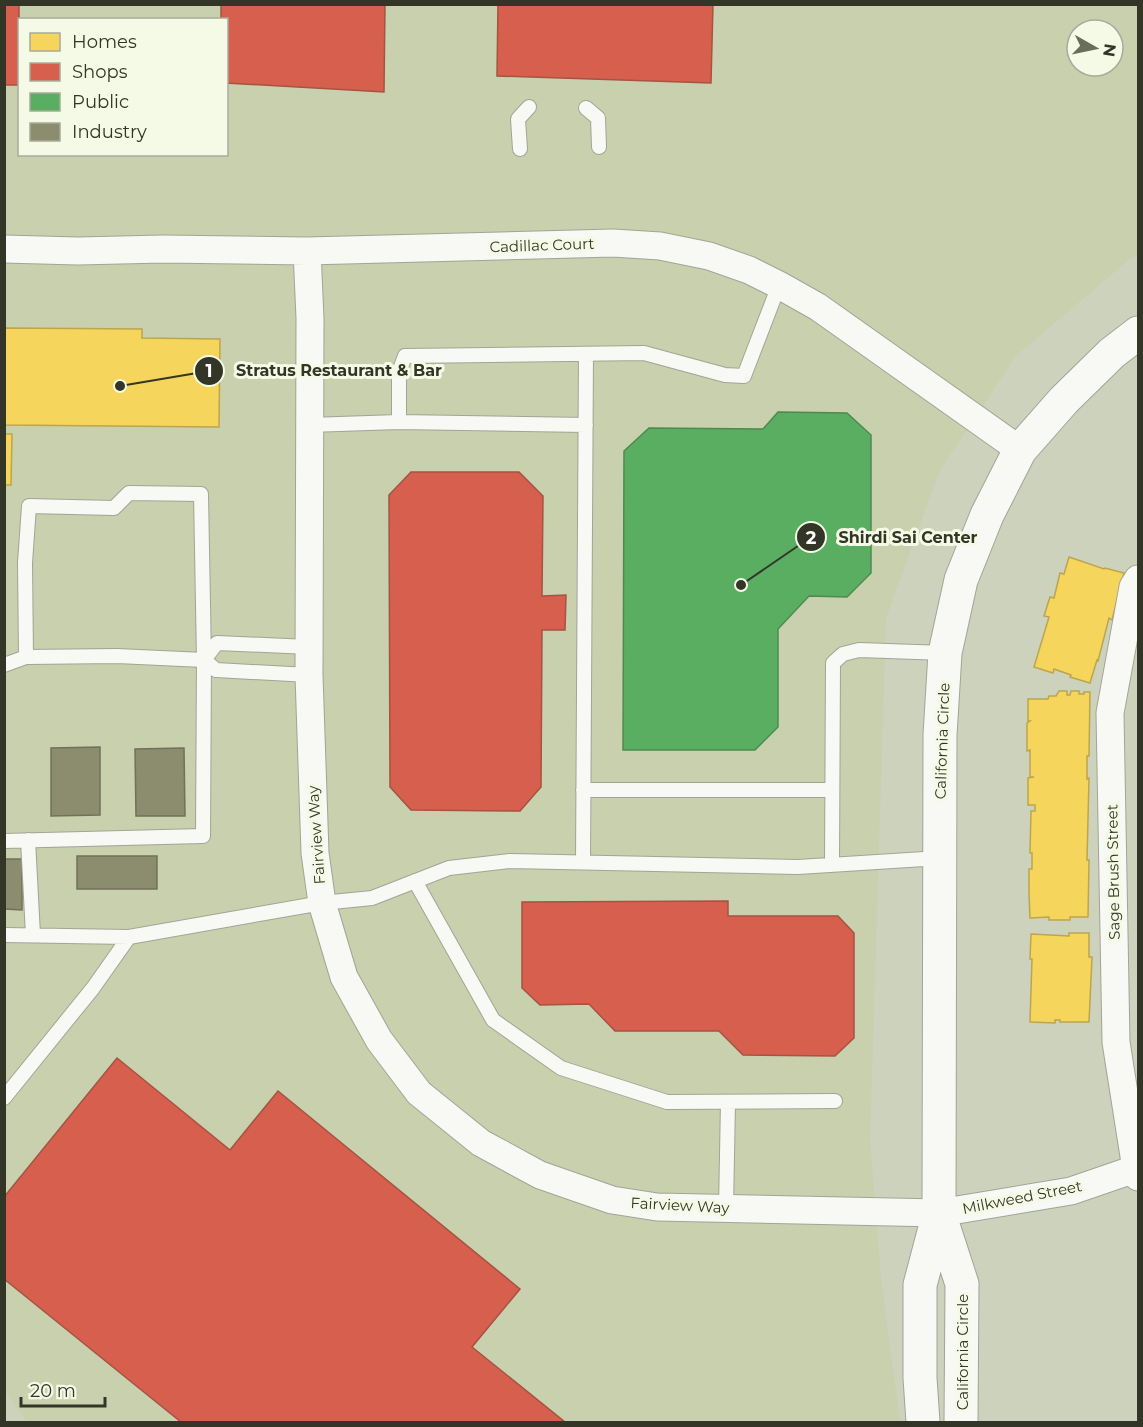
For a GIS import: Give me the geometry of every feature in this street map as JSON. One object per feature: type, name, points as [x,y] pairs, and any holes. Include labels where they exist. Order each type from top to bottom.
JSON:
[{"type":"street","name":"Cadillac Court","points":[[4,249],[307,251],[613,243],[660,246],[708,256],[749,270],[818,307],[1020,450]]},
{"type":"street","name":"Fairview Way","points":[[307,251],[310,318],[309,675],[315,853],[322,903],[344,977],[379,1040],[419,1093],[481,1143],[540,1175],[612,1200],[657,1207],[939,1213]]},
{"type":"street","name":"California Circle","points":[[923,1422],[920,1378],[920,1285],[939,1213],[940,735],[945,653],[961,580],[987,515],[1020,450],[1064,400],[1112,353],[1138,333]]},
{"type":"street","name":"Sage Brush Street","points":[[1138,579],[1133,587],[1110,712],[1116,1042],[1138,1171]]},
{"type":"street","name":"Milkweed Street","points":[[939,1213],[1071,1191],[1138,1171]]},
{"type":"street","name":"California Circle","points":[[939,1213],[962,1284],[961,1422]]},
{"type":"lane","points":[[520,149],[518,120],[529,106]]},
{"type":"lane","points":[[586,108],[598,118],[599,147]]},
{"type":"lane","points":[[399,422],[399,372],[405,356],[644,353],[725,375],[744,376],[779,285]]},
{"type":"lane","points":[[583,862],[586,354]]},
{"type":"lane","points":[[309,425],[399,422],[586,425]]},
{"type":"lane","points":[[4,841],[203,836],[204,660],[201,494],[129,493],[114,508],[28,506],[25,563],[26,657]]},
{"type":"lane","points":[[204,660],[217,643],[309,647]]},
{"type":"lane","points":[[832,865],[833,663],[843,654],[859,650],[945,653]]},
{"type":"lane","points":[[4,665],[26,657],[117,656],[204,660],[216,670],[309,675]]},
{"type":"lane","points":[[583,790],[832,790]]},
{"type":"lane","points":[[28,840],[33,935]]},
{"type":"lane","points":[[4,935],[129,937],[322,903],[372,898],[449,868],[510,861],[798,867],[940,858]]},
{"type":"lane","points":[[415,881],[493,1020],[561,1068],[667,1102],[835,1101]]},
{"type":"lane","points":[[4,1098],[93,988],[129,937]]},
{"type":"lane","points":[[726,1208],[728,1102]]},
{"type":"shaded area","points":[[4,5],[1138,5],[1138,255],[1131,258],[1016,356],[939,472],[886,618],[870,1141],[881,1278],[900,1422],[27,1422],[5,1391]]},
{"type":"building: Homes","points":[[4,328],[142,329],[142,338],[220,339],[219,427],[4,425]]},
{"type":"building: Homes","points":[[4,434],[12,434],[11,485],[4,485]]},
{"type":"building: Homes","points":[[1069,557],[1124,573],[1112,620],[1109,618],[1090,683],[1054,669],[1053,673],[1034,667],[1049,617],[1044,616],[1050,597],[1054,598],[1060,573],[1064,574]]},
{"type":"building: Homes","points":[[1059,691],[1067,691],[1067,695],[1070,695],[1071,691],[1079,691],[1079,694],[1090,692],[1089,756],[1087,756],[1087,779],[1089,778],[1088,917],[1070,917],[1070,920],[1049,920],[1049,917],[1030,918],[1031,811],[1035,811],[1035,805],[1028,805],[1028,778],[1034,777],[1030,777],[1030,750],[1027,751],[1027,723],[1030,721],[1028,721],[1028,699],[1048,699],[1049,696],[1056,696]]},
{"type":"building: Homes","points":[[1069,933],[1089,933],[1089,957],[1092,957],[1089,1022],[1055,1020],[1055,1023],[1030,1022],[1031,934],[1069,936]]},
{"type":"building: Shops","points":[[4,4],[19,4],[18,85],[4,85]]},
{"type":"building: Shops","points":[[221,4],[385,4],[384,92],[228,83],[228,18],[221,18]]},
{"type":"building: Shops","points":[[498,4],[713,4],[711,83],[497,76]]},
{"type":"building: Shops","points":[[411,472],[519,472],[543,496],[542,596],[566,595],[565,630],[542,630],[541,787],[520,811],[411,810],[390,787],[389,495]]},
{"type":"building: Shops","points":[[728,901],[728,916],[838,916],[854,933],[854,1038],[835,1056],[743,1055],[719,1031],[615,1031],[589,1004],[540,1005],[522,988],[522,902]]},
{"type":"building: Shops","points":[[117,1058],[230,1150],[278,1091],[520,1289],[472,1347],[565,1422],[181,1422],[4,1279],[4,1197]]},
{"type":"building: Public","points":[[778,412],[847,413],[871,435],[871,573],[847,597],[809,596],[778,629],[778,727],[755,750],[623,750],[624,451],[649,428],[763,429]]},
{"type":"building: Industry","points":[[100,747],[100,815],[51,816],[51,748]]},
{"type":"building: Industry","points":[[184,748],[185,816],[136,816],[135,749]]},
{"type":"building: Industry","points":[[77,856],[157,856],[157,889],[77,889]]},
{"type":"building: Industry","points":[[4,859],[22,859],[22,910],[4,909]]},
{"type":"place","name":"Stratus Restaurant & Bar","points":[[120,386]]},
{"type":"place","name":"Shirdi Sai Center","points":[[741,585]]}]
